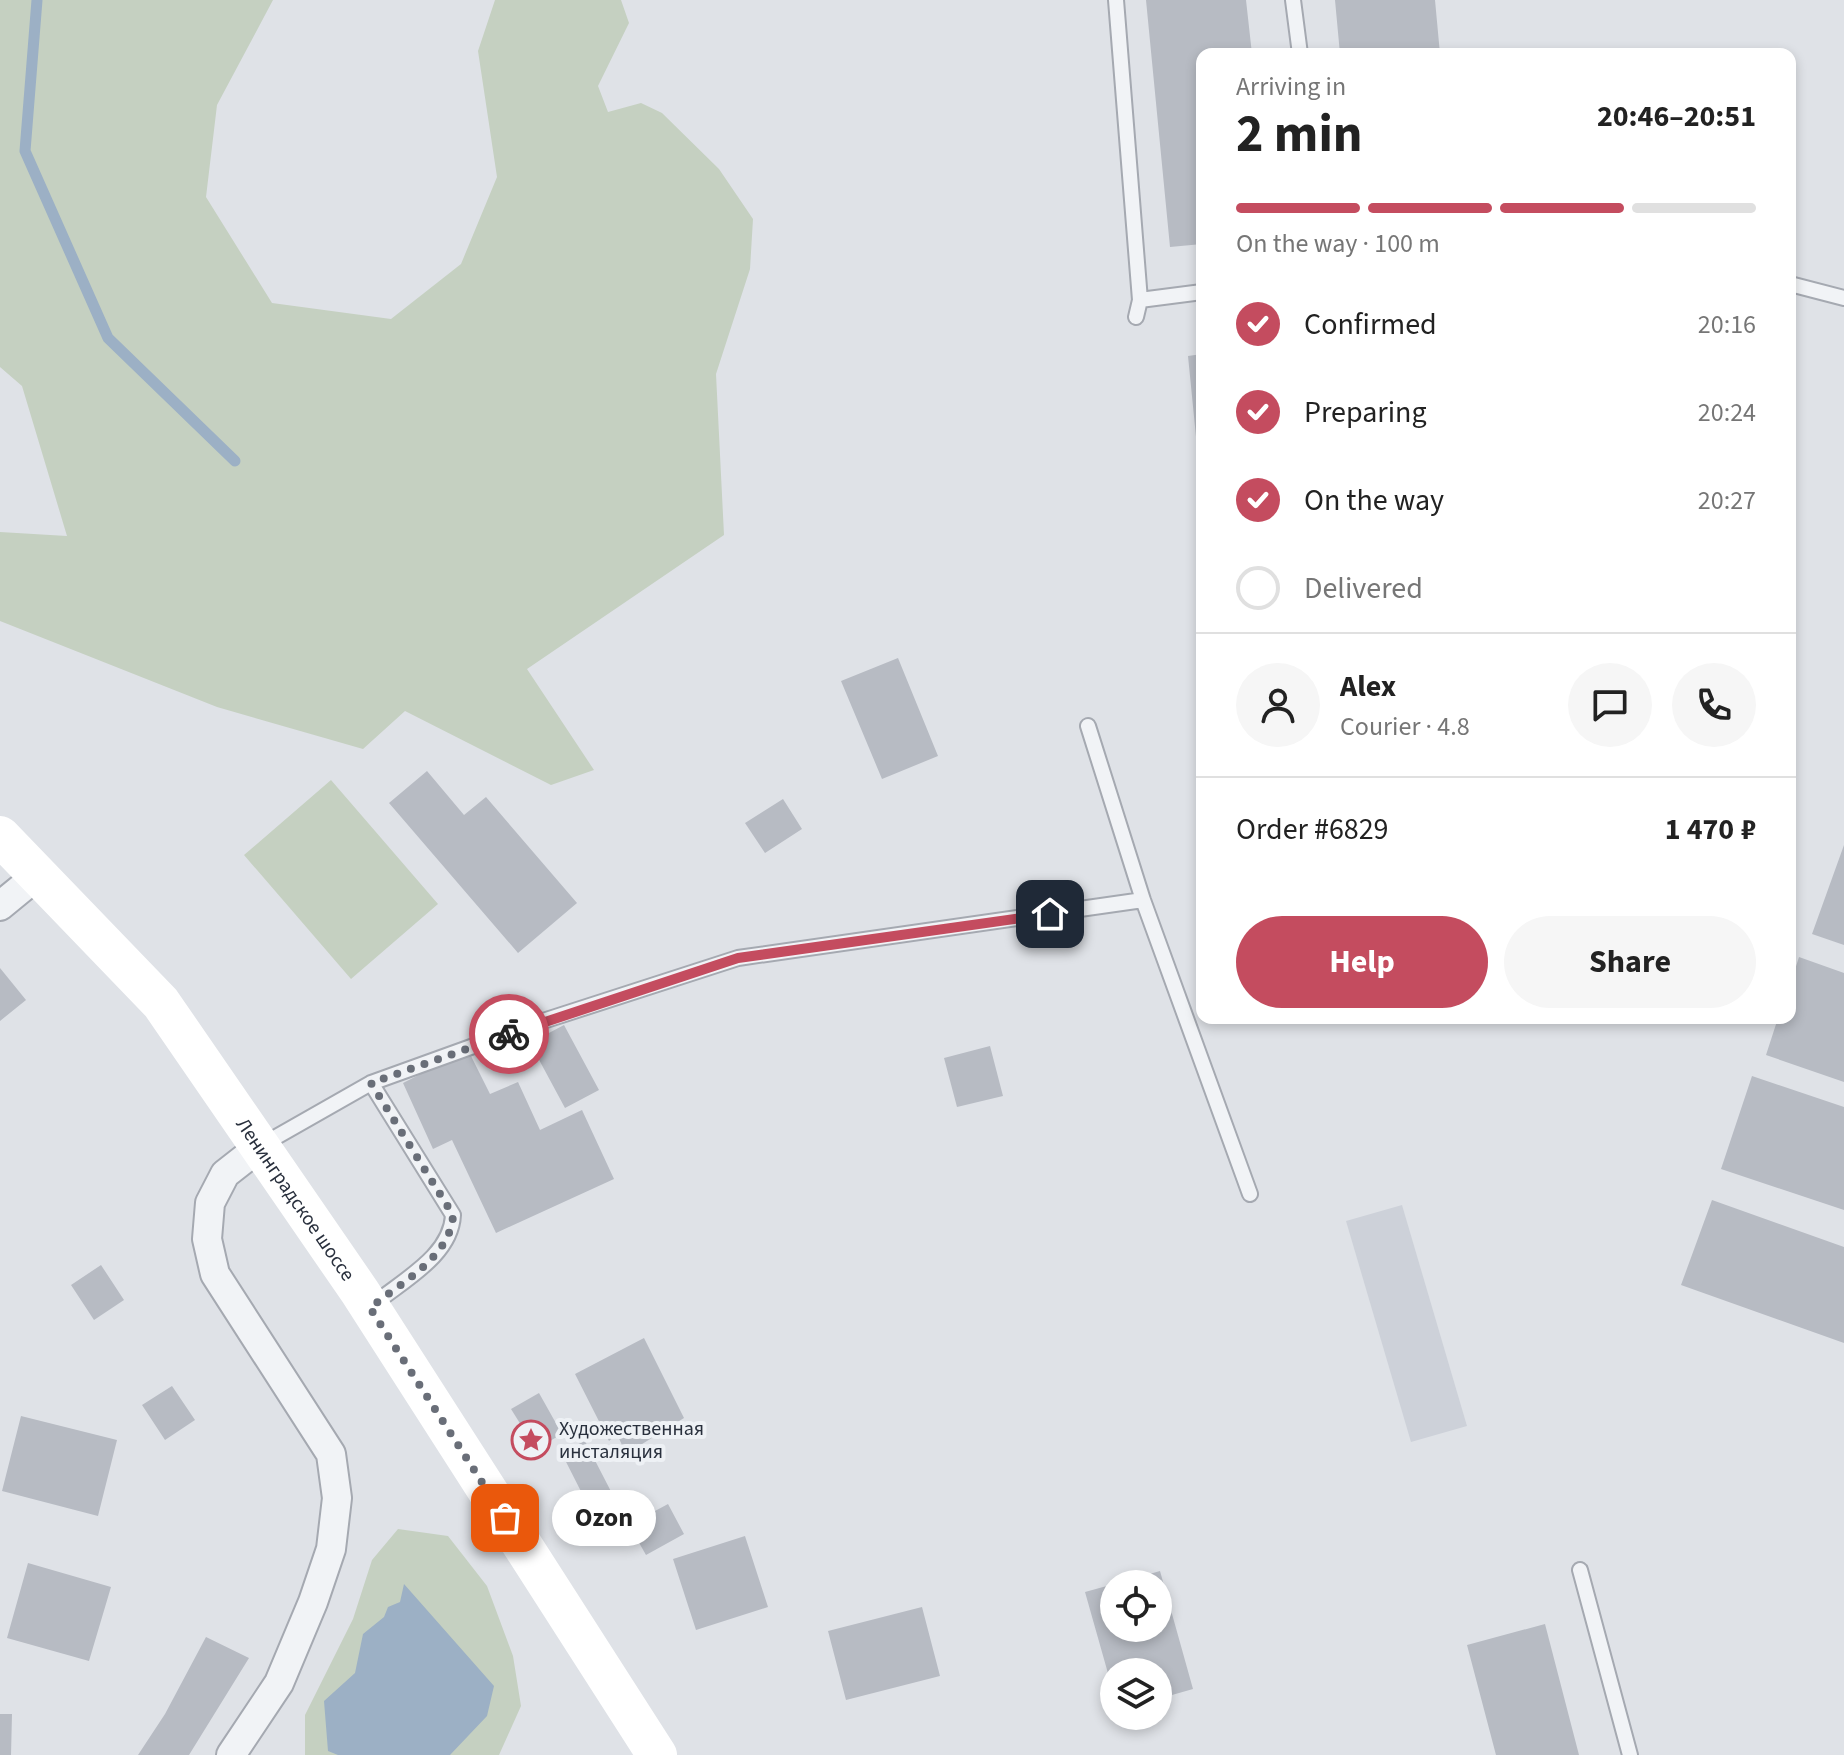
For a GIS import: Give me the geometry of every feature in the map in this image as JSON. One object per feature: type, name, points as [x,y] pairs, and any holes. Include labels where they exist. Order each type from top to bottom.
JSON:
[{"type":"main road","name":"Ленинградское шоссе","points":[[0,836],[161,1003],[262,1145],[370,1308],[657,1755]]},
{"type":"street","points":[[0,906],[39,874]]},
{"type":"street","points":[[231,1755],[279,1683],[313,1602],[331,1549],[337,1498],[331,1454],[215,1274],[207,1239],[210,1203],[225,1174],[262,1145]]},
{"type":"lane","points":[[1116,0],[1140,300],[1136,317]]},
{"type":"lane","points":[[1293,0],[1299,48]]},
{"type":"lane","points":[[1796,286],[1844,298]]},
{"type":"lane","points":[[1140,300],[1196,293]]},
{"type":"lane","points":[[1088,726],[1143,900],[1250,1194]]},
{"type":"lane","points":[[262,1145],[371,1083],[540,1022],[738,958],[1143,900]]},
{"type":"lane","points":[[370,1308],[444,1247],[452,1232],[453,1215],[371,1083]]},
{"type":"lane","points":[[1580,1570],[1630,1755]]},
{"type":"shaded area","points":[[1402,1205],[1467,1426],[1411,1442],[1346,1221]]},
{"type":"green space","points":[[0,0],[273,0],[217,105],[206,197],[272,303],[391,319],[461,264],[497,177],[478,51],[495,0],[621,0],[629,23],[598,86],[608,112],[641,103],[662,113],[719,169],[753,219],[750,269],[716,374],[724,535],[527,669],[594,770],[551,785],[405,711],[363,749],[217,707],[0,621],[0,532],[67,536],[22,386],[0,367]]},
{"type":"green space","points":[[331,780],[438,904],[351,979],[244,855]]},
{"type":"green space","points":[[398,1529],[448,1536],[487,1586],[513,1656],[521,1706],[499,1755],[305,1755],[305,1715],[353,1619],[372,1560]]},
{"type":"water","points":[[404,1584],[494,1686],[487,1716],[450,1755],[338,1755],[328,1751],[324,1701],[355,1673],[363,1634],[384,1617],[388,1607],[400,1602]]},
{"type":"building","points":[[1146,0],[1246,0],[1251,48],[1196,48],[1196,245],[1170,247]]},
{"type":"building","points":[[1335,0],[1435,0],[1439,48],[1339,48]]},
{"type":"building","points":[[1196,355],[1196,437],[1188,356]]},
{"type":"building","points":[[898,658],[938,756],[882,779],[841,681]]},
{"type":"building","points":[[427,771],[464,815],[486,797],[577,903],[518,953],[389,803]]},
{"type":"building","points":[[783,799],[802,829],[765,853],[745,823]]},
{"type":"building","points":[[1844,845],[1844,945],[1812,934]]},
{"type":"building","points":[[1799,957],[1844,973],[1844,1082],[1766,1055],[1776,1024],[1796,1024],[1796,966]]},
{"type":"building","points":[[0,968],[26,1000],[0,1021]]},
{"type":"building","points":[[564,1025],[599,1090],[565,1108],[530,1043]]},
{"type":"building","points":[[990,1046],[1003,1096],[957,1107],[944,1058]]},
{"type":"building","points":[[468,1050],[490,1094],[518,1082],[540,1130],[582,1110],[614,1179],[496,1233],[452,1140],[433,1149],[403,1083]]},
{"type":"building","points":[[1752,1076],[1844,1107],[1844,1210],[1721,1169]]},
{"type":"building","points":[[1712,1200],[1844,1247],[1844,1343],[1681,1285]]},
{"type":"building","points":[[101,1265],[124,1300],[94,1320],[71,1285]]},
{"type":"building","points":[[644,1338],[684,1418],[626,1454],[617,1434],[609,1441],[575,1374]]},
{"type":"building","points":[[172,1386],[195,1420],[165,1440],[142,1405]]},
{"type":"building","points":[[539,1393],[562,1434],[536,1449],[511,1409]]},
{"type":"building","points":[[21,1416],[117,1440],[98,1516],[2,1491]]},
{"type":"building","points":[[585,1441],[619,1507],[595,1519],[561,1452]]},
{"type":"building","points":[[668,1504],[684,1534],[646,1555],[629,1525]]},
{"type":"building","points":[[745,1536],[768,1607],[696,1630],[673,1559]]},
{"type":"building","points":[[28,1563],[111,1587],[89,1661],[7,1638]]},
{"type":"building","points":[[1100,1588],[1100,1642],[1172,1642],[1172,1614],[1193,1689],[1172,1695],[1172,1658],[1104,1658],[1085,1592]]},
{"type":"building","points":[[922,1607],[940,1676],[846,1700],[828,1631]]},
{"type":"building","points":[[1545,1624],[1579,1755],[1496,1755],[1467,1645]]},
{"type":"building","points":[[206,1637],[249,1658],[189,1755],[138,1755],[165,1714]]},
{"type":"building","points":[[0,1714],[12,1714],[11,1755],[0,1755]]},
{"type":"waterway","points":[[37,0],[25,151],[108,338],[235,461]]},
{"type":"way so far","points":[[505,1518],[370,1308],[444,1247],[452,1232],[453,1215],[371,1083],[509,1034]]},
{"type":"place","name":"Художественная инсталяция","points":[[531,1440]]},
{"type":"place","name":"Ozon","points":[[505,1518]]},
{"type":"route","points":[[509,1034],[738,958],[1050,914]]}]
